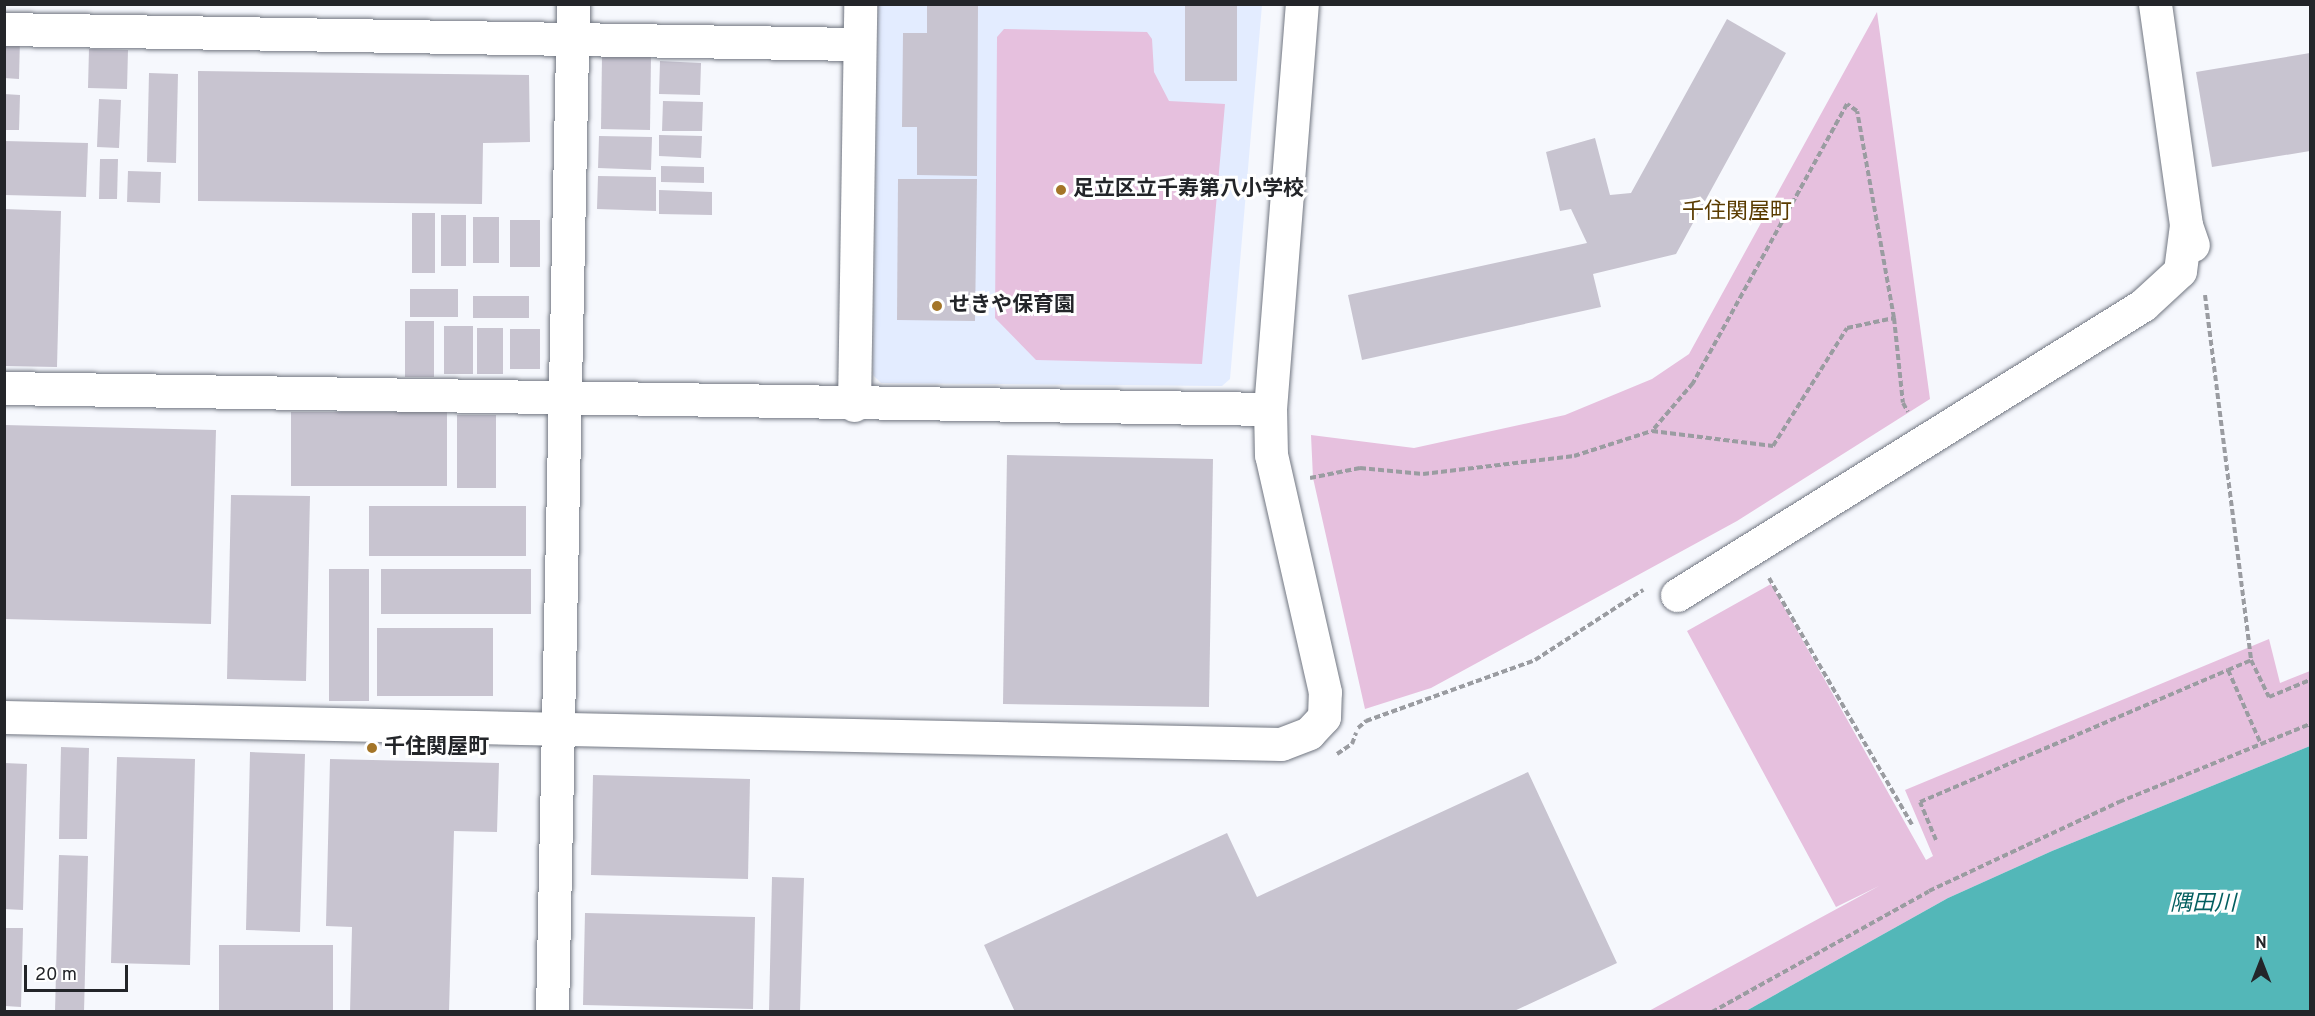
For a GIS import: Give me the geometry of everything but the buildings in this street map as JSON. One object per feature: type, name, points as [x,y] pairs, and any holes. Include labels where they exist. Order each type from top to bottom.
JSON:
[{"type":"street","points":[[552,1011],[573,4]]},
{"type":"street","points":[[854,405],[860,4]]},
{"type":"street","points":[[4,717],[1281,744],[1310,734],[1324,717],[1325,692],[1271,455],[1270,410],[1302,4]]},
{"type":"street","points":[[2155,4],[2186,225],[2202,273]]},
{"type":"street","points":[[4,29],[859,44]]},
{"type":"street","points":[[1677,595],[2144,305],[2180,271],[2186,225]]},
{"type":"street","points":[[4,388],[854,405],[1270,410]]},
{"type":"path","points":[[1652,431],[1693,383],[1847,104],[1857,111],[1894,318],[1903,403],[1911,419]]},
{"type":"path","points":[[2202,273],[2251,660],[2269,697],[2310,680]]},
{"type":"path","points":[[1307,478],[1360,468],[1423,474],[1574,456],[1652,431],[1773,446],[1847,328],[1894,318]]},
{"type":"path","points":[[1306,469],[1309,489]]},
{"type":"path","points":[[1767,575],[1912,825]]},
{"type":"path","points":[[1333,755],[1344,753],[1358,728],[1366,721],[1535,660],[1645,589]]},
{"type":"path","points":[[1936,840],[1920,802],[2251,660]]},
{"type":"path","points":[[2228,670],[2261,744]]},
{"type":"path","points":[[1358,720],[1358,728]]},
{"type":"path","points":[[1712,1011],[1929,891],[2119,802],[2310,724]]},
{"type":"shaded area","name":"足立区立千寿第八小学校","points":[[878,5],[1262,5],[1230,379],[1222,386],[881,383],[873,375]]},
{"type":"shaded area","points":[[1877,12],[1930,399],[1737,521],[1431,688],[1365,709],[1313,478],[1311,435],[1414,448],[1565,415],[1652,379],[1689,354]]},
{"type":"shaded area","points":[[1004,29],[1147,32],[1152,39],[1154,72],[1169,101],[1225,104],[1202,364],[1036,360],[995,318],[997,37]]},
{"type":"shaded area","points":[[1771,584],[1926,860],[1933,856],[1905,790],[2269,639],[2280,683],[2310,671],[2310,746],[2052,851],[1948,898],[1746,1011],[1647,1012],[1879,886],[1836,907],[1687,631]]},
{"type":"water","name":"隅田川","points":[[2310,746],[2310,1011],[1746,1011],[1948,898],[2052,851]]},
{"type":"place","name":"足立区立千寿第八小学校","points":[[1061,190]]},
{"type":"place","name":"せきや保育園","points":[[937,306]]},
{"type":"place","name":"千住関屋町","points":[[372,748]]},
{"type":"district","name":"千住関屋町","points":[[1737,213]]}]
